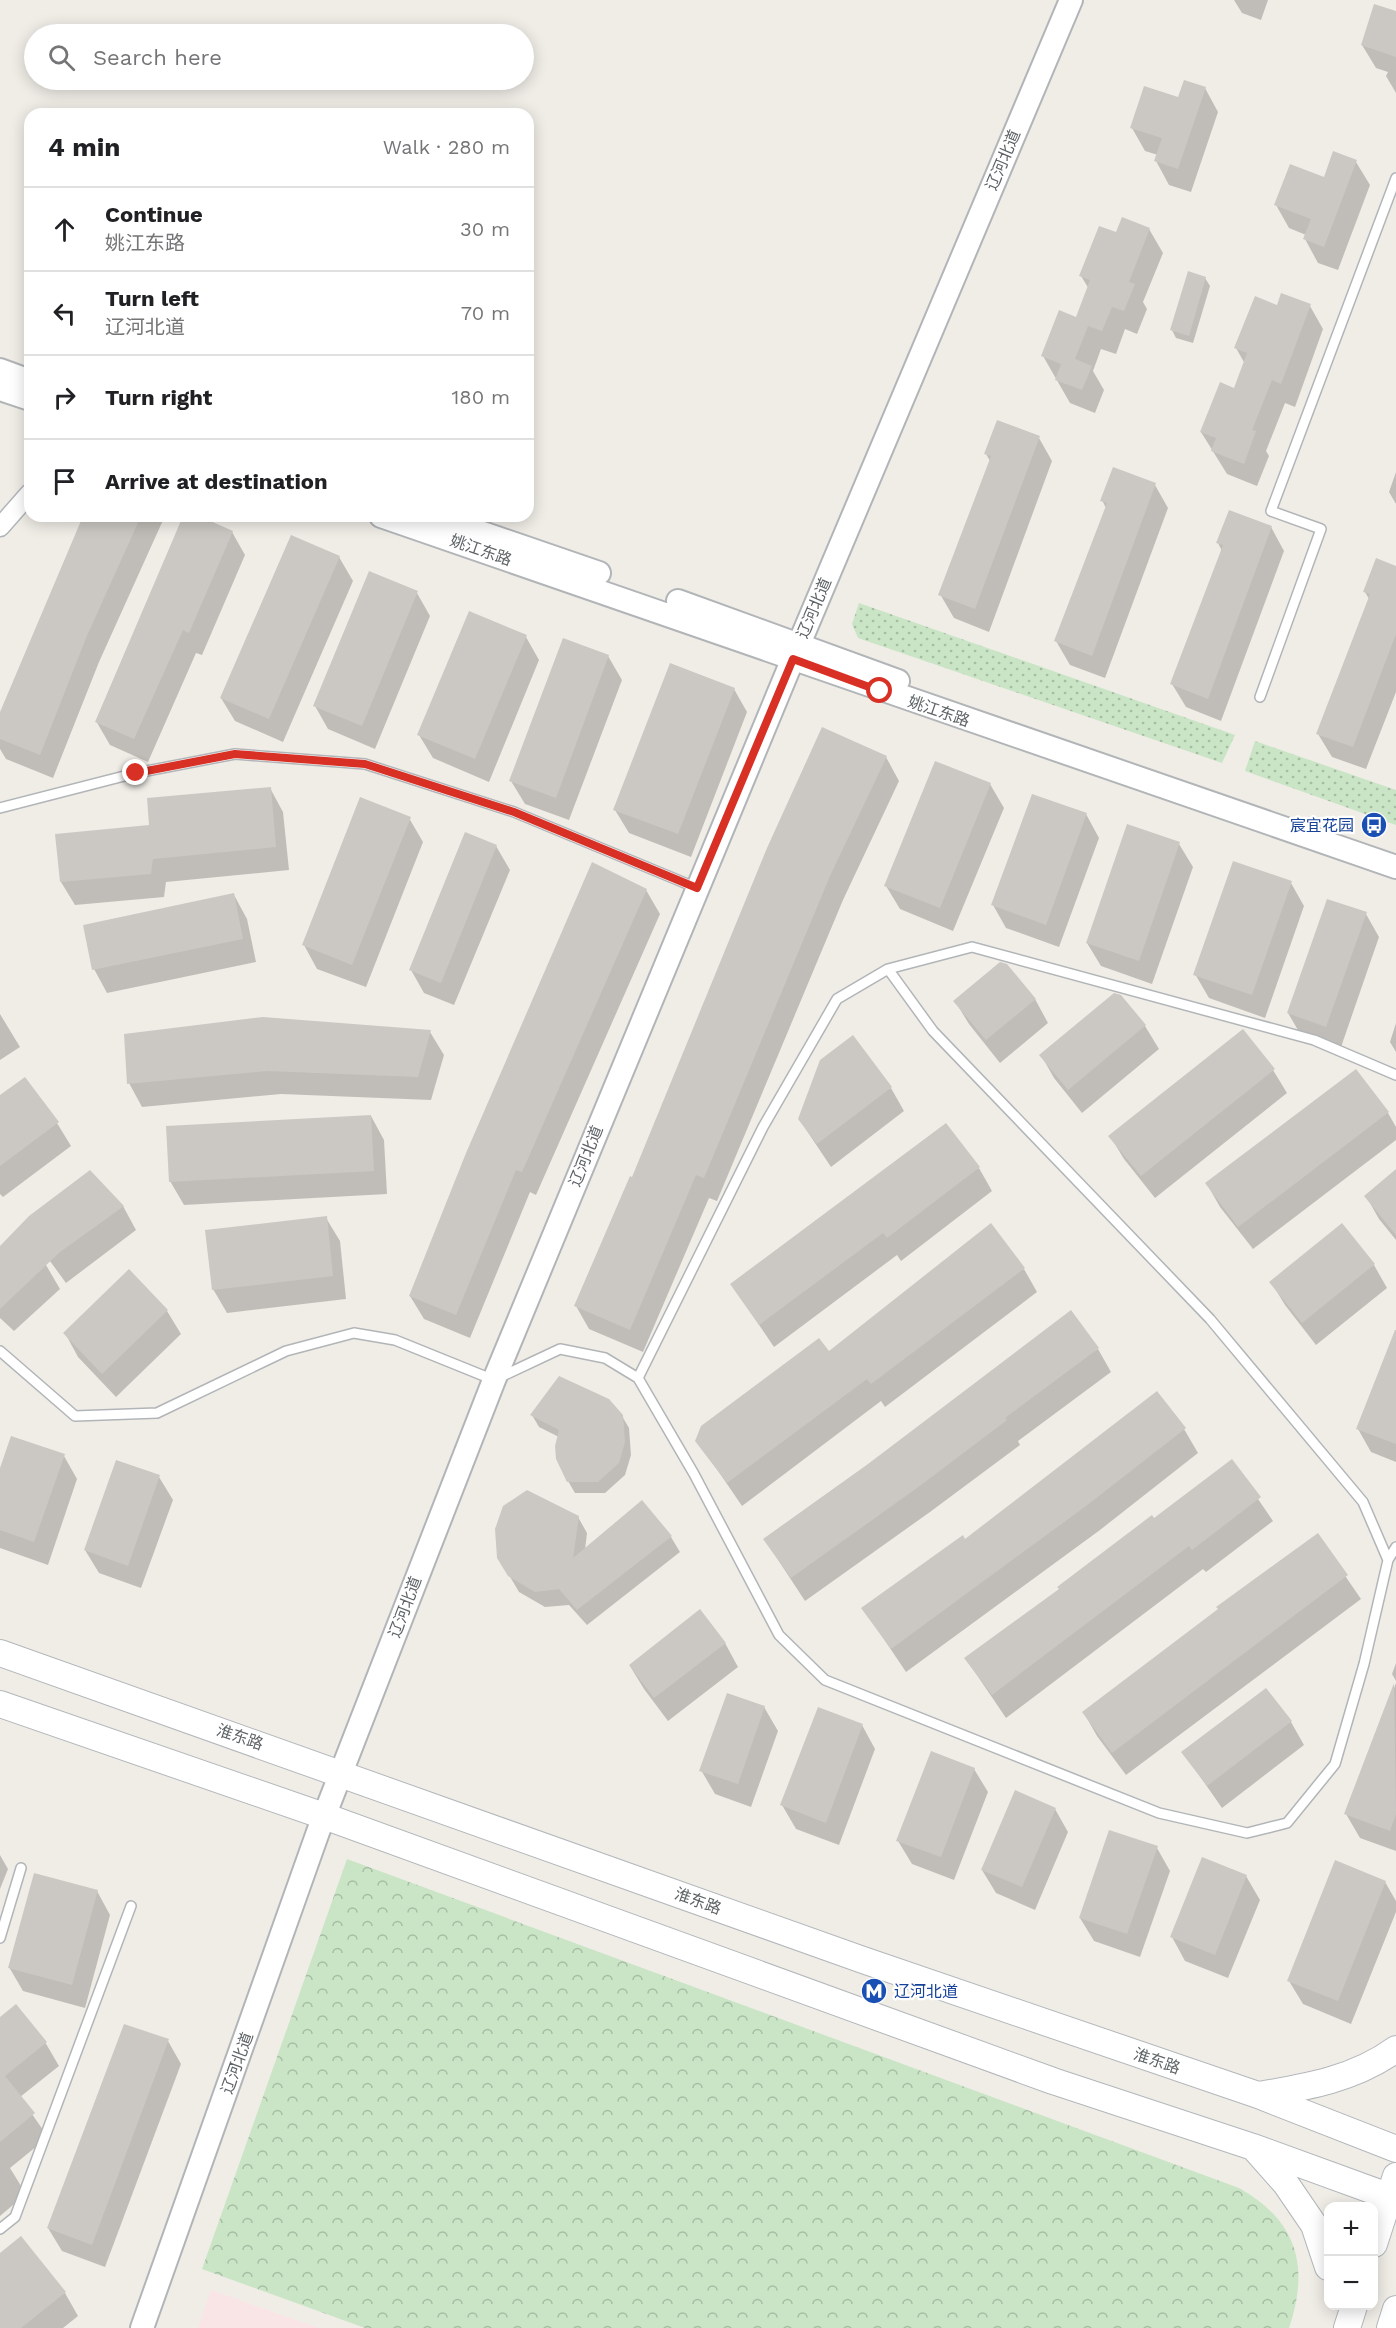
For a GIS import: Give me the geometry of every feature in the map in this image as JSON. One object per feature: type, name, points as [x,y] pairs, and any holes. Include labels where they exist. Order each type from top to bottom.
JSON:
[{"type":"main road","name":"淮东路","points":[[0,1653],[863,1960],[1258,2095],[1396,2149]]},
{"type":"main road","points":[[0,1704],[324,1816],[1053,2081],[1393,2190],[1378,2233]]},
{"type":"main road","points":[[1258,2095],[1323,2085],[1358,2070],[1396,2049]]},
{"type":"main road","points":[[1253,2147],[1286,2184],[1314,2225],[1325,2256]]},
{"type":"main road","points":[[1389,2328],[1396,2309]]},
{"type":"main road","points":[[1340,2310],[1341,2328]]},
{"type":"main road","points":[[1347,2328],[1353,2310]]},
{"type":"street","name":"辽河北道","points":[[142,2328],[324,1816],[494,1380],[697,888],[1071,0]]},
{"type":"street","points":[[0,370],[24,379]]},
{"type":"street","points":[[0,389],[24,397]]},
{"type":"street","points":[[0,527],[24,501]]},
{"type":"street","name":"姚江东路","points":[[399,522],[1396,853]]},
{"type":"street","name":"姚江东路","points":[[449,522],[796,652],[1396,867]]},
{"type":"lane","points":[[1260,698],[1321,529],[1270,511],[1396,178]]},
{"type":"lane","points":[[0,808],[136,773],[235,754],[365,764],[514,812],[697,888]]},
{"type":"lane","points":[[638,1378],[763,1127],[837,999],[888,969],[972,947],[1314,1040],[1396,1075]]},
{"type":"lane","points":[[888,969],[933,1031],[1210,1319],[1363,1502],[1388,1560]]},
{"type":"lane","points":[[0,1351],[75,1416],[157,1413],[286,1351],[354,1333],[395,1340],[494,1380],[560,1349],[605,1358],[638,1378],[694,1474],[779,1635],[825,1680],[1159,1813],[1246,1833],[1287,1823],[1335,1764],[1364,1664],[1388,1560],[1396,1547]]},
{"type":"lane","points":[[0,1938],[21,1868]]},
{"type":"lane","points":[[0,2229],[15,2217],[131,1906]]},
{"type":"shaded area","points":[[211,2290],[319,2328],[198,2328]]},
{"type":"green space","points":[[859,603],[1235,735],[1222,763],[858,638],[852,624]]},
{"type":"green space","points":[[1255,741],[1396,790],[1396,825],[1245,771]]},
{"type":"green space","points":[[347,1859],[1239,2188],[1259,2201],[1274,2215],[1286,2230],[1294,2247],[1298,2265],[1298,2285],[1289,2328],[365,2328],[202,2269]]},
{"type":"building","points":[[1374,4],[1396,11],[1396,57],[1361,45]]},
{"type":"building","points":[[1184,80],[1206,87],[1178,169],[1154,161],[1162,138],[1130,128],[1144,86],[1178,97]]},
{"type":"building","points":[[1333,151],[1357,160],[1324,247],[1303,239],[1311,219],[1274,205],[1290,164],[1324,177]]},
{"type":"building","points":[[1122,217],[1150,228],[1129,282],[1135,284],[1124,311],[1112,307],[1102,331],[1088,326],[1075,359],[1092,366],[1082,390],[1055,380],[1061,364],[1041,356],[1059,310],[1076,317],[1090,280],[1079,276],[1099,226],[1116,232]]},
{"type":"building","points":[[1188,271],[1206,277],[1189,336],[1170,330]]},
{"type":"building","points":[[1281,293],[1311,304],[1281,384],[1272,380],[1252,430],[1256,431],[1244,464],[1211,451],[1216,438],[1200,432],[1220,382],[1234,388],[1247,353],[1234,348],[1255,296],[1277,305]]},
{"type":"building","points":[[997,420],[1040,436],[975,609],[938,595],[991,456],[984,454]]},
{"type":"building","points":[[1113,467],[1156,483],[1092,656],[1054,641],[1107,503],[1100,501]]},
{"type":"building","points":[[1229,510],[1272,526],[1208,699],[1170,684],[1223,545],[1216,543]]},
{"type":"building","points":[[80,522],[138,522],[86,638],[40,755],[0,739],[0,712]]},
{"type":"building","points":[[180,522],[213,522],[233,531],[189,633],[183,630],[134,739],[95,722]]},
{"type":"building","points":[[291,535],[340,556],[269,719],[220,698]]},
{"type":"building","points":[[1376,558],[1396,566],[1396,634],[1353,747],[1316,734],[1370,594],[1363,592]]},
{"type":"building","points":[[369,571],[418,591],[362,726],[313,706]]},
{"type":"building","points":[[469,611],[527,635],[475,759],[417,735]]},
{"type":"building","points":[[563,638],[609,655],[556,798],[509,781]]},
{"type":"building","points":[[670,663],[735,688],[678,834],[613,810]]},
{"type":"building","points":[[822,727],[887,756],[830,876],[704,1178],[696,1175],[630,1330],[574,1306],[630,1176],[632,1177],[767,848]]},
{"type":"building","points":[[935,761],[991,783],[940,908],[884,886]]},
{"type":"building","points":[[271,787],[276,847],[153,859],[151,874],[60,882],[55,834],[149,825],[147,798]]},
{"type":"building","points":[[1032,794],[1087,813],[1046,925],[991,905]]},
{"type":"building","points":[[360,797],[411,817],[352,965],[302,945]]},
{"type":"building","points":[[1127,824],[1180,842],[1139,961],[1086,943]]},
{"type":"building","points":[[465,832],[497,845],[441,983],[409,970]]},
{"type":"building","points":[[1233,861],[1292,881],[1252,995],[1193,975]]},
{"type":"building","points":[[592,862],[647,889],[522,1172],[516,1170],[456,1315],[409,1296],[466,1153]]},
{"type":"building","points":[[234,893],[243,939],[92,970],[83,925]]},
{"type":"building","points":[[1327,899],[1367,912],[1326,1027],[1287,1013]]},
{"type":"building","points":[[1000,962],[1007,964],[1036,999],[986,1040],[953,1001]]},
{"type":"building","points":[[1114,993],[1121,995],[1146,1025],[1068,1090],[1039,1055]]},
{"type":"building","points":[[263,1017],[431,1030],[418,1077],[267,1071],[127,1084],[124,1034]]},
{"type":"building","points":[[1243,1029],[1275,1069],[1141,1176],[1108,1136]]},
{"type":"building","points":[[853,1035],[892,1087],[817,1144],[798,1119],[820,1060]]},
{"type":"building","points":[[1356,1069],[1389,1112],[1238,1227],[1205,1183]]},
{"type":"building","points":[[25,1077],[59,1122],[0,1166],[0,1095]]},
{"type":"building","points":[[371,1115],[374,1171],[169,1182],[166,1126]]},
{"type":"building","points":[[946,1123],[980,1167],[887,1238],[883,1233],[759,1325],[730,1284]]},
{"type":"building","points":[[1396,1169],[1396,1235],[1364,1196]]},
{"type":"building","points":[[90,1170],[124,1206],[60,1252],[0,1309],[0,1246],[29,1216]]},
{"type":"building","points":[[327,1216],[333,1276],[212,1290],[205,1230]]},
{"type":"building","points":[[991,1223],[1025,1268],[871,1384],[867,1379],[727,1483],[695,1441],[701,1426],[819,1338],[829,1351]]},
{"type":"building","points":[[1342,1223],[1375,1264],[1302,1323],[1269,1282]]},
{"type":"building","points":[[129,1269],[168,1310],[102,1374],[63,1333]]},
{"type":"building","points":[[1071,1310],[1099,1348],[1005,1418],[1007,1420],[917,1488],[791,1578],[763,1539],[868,1464]]},
{"type":"building","points":[[1396,1330],[1396,1444],[1356,1429]]},
{"type":"building","points":[[559,1376],[609,1399],[623,1415],[625,1442],[619,1463],[598,1482],[567,1482],[556,1459],[555,1446],[559,1430],[530,1415]]},
{"type":"building","points":[[1157,1391],[1186,1428],[1086,1506],[891,1649],[861,1608],[963,1535],[965,1539]]},
{"type":"building","points":[[11,1436],[65,1454],[34,1542],[0,1530],[0,1468]]},
{"type":"building","points":[[1232,1459],[1261,1497],[1192,1550],[1189,1546],[992,1695],[964,1658],[1059,1589],[1057,1587],[1152,1515],[1154,1518]]},
{"type":"building","points":[[116,1460],[160,1475],[128,1566],[84,1550]]},
{"type":"building","points":[[527,1490],[579,1516],[573,1558],[642,1500],[672,1536],[577,1610],[559,1589],[535,1592],[508,1576],[497,1558],[495,1529],[503,1506]]},
{"type":"building","points":[[1318,1533],[1348,1575],[1112,1753],[1082,1712],[1218,1609],[1216,1607]]},
{"type":"building","points":[[700,1609],[726,1643],[654,1698],[629,1665]]},
{"type":"building","points":[[1394,1683],[1396,1814],[1390,1831],[1344,1814]]},
{"type":"building","points":[[1266,1688],[1292,1721],[1207,1786],[1181,1752]]},
{"type":"building","points":[[727,1693],[765,1706],[738,1784],[699,1771]]},
{"type":"building","points":[[818,1707],[863,1724],[826,1823],[780,1805]]},
{"type":"building","points":[[931,1751],[975,1768],[941,1857],[896,1841]]},
{"type":"building","points":[[1015,1790],[1056,1808],[1022,1887],[981,1870]]},
{"type":"building","points":[[1109,1830],[1158,1846],[1127,1934],[1079,1918]]},
{"type":"building","points":[[1202,1857],[1247,1875],[1215,1955],[1170,1937]]},
{"type":"building","points":[[1335,1860],[1386,1881],[1338,2001],[1287,1981]]},
{"type":"building","points":[[34,1873],[98,1890],[72,1985],[8,1968]]},
{"type":"building","points":[[16,2004],[47,2042],[5,2076],[35,2113],[0,2142],[0,2017]]},
{"type":"building","points":[[124,2024],[169,2039],[92,2245],[47,2228]]},
{"type":"building","points":[[21,2236],[66,2292],[21,2328],[0,2328],[0,2253]]},
{"type":"place","name":"宸宜花园","points":[[1374,825]]},
{"type":"place","name":"辽河北道","points":[[874,1991]]},
{"type":"route","points":[[136,773],[235,754],[365,764],[514,812],[697,888],[793,659],[880,691]]}]
